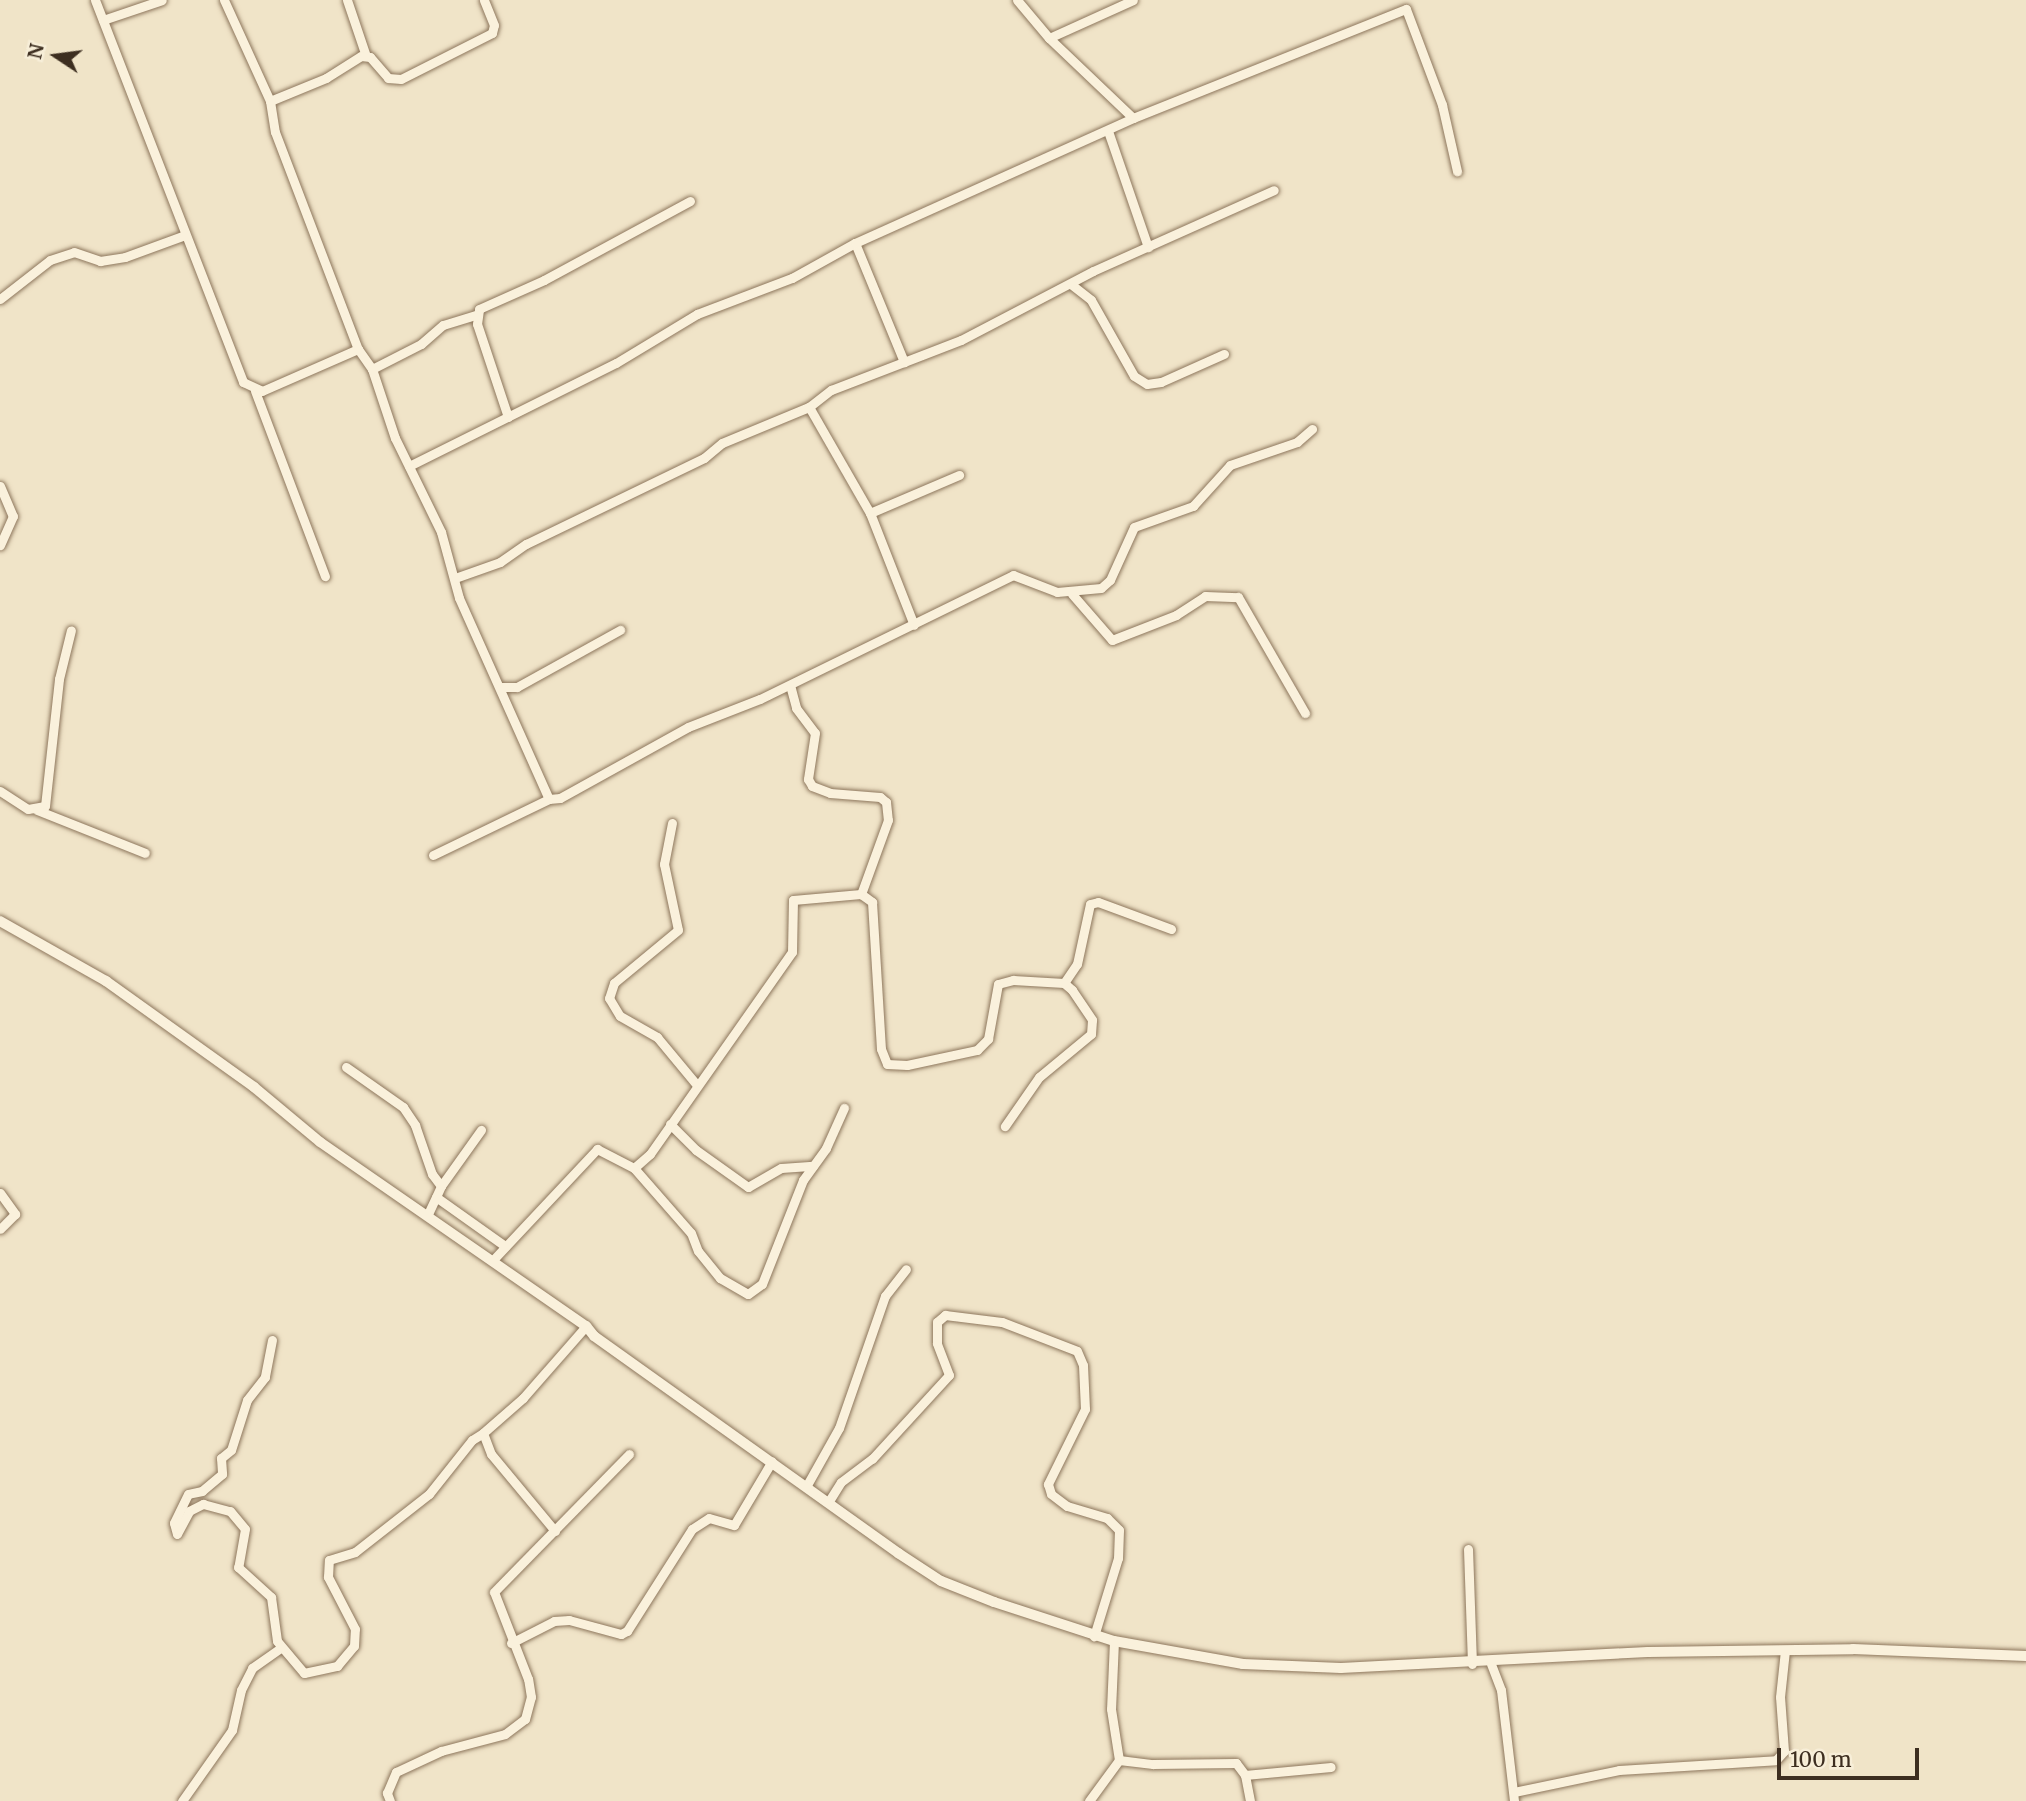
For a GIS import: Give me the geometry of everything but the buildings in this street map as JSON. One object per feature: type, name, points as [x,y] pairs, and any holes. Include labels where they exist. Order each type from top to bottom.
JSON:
[{"type":"street","points":[[95,0],[243,382],[255,390],[325,576]]},
{"type":"street","points":[[103,20],[162,0]]},
{"type":"street","points":[[224,0],[270,101],[275,132],[358,349],[372,369],[409,466],[441,532],[459,598],[502,687],[549,799]]},
{"type":"street","points":[[347,0],[366,56],[388,78],[401,79],[492,33],[494,25],[484,0]]},
{"type":"street","points":[[1017,0],[1049,38],[1133,118]]},
{"type":"street","points":[[1049,38],[1133,0]]},
{"type":"street","points":[[409,466],[616,363],[690,318],[792,278],[855,243],[1133,118],[1404,5],[1442,105],[1457,171]]},
{"type":"street","points":[[270,101],[326,78],[366,56]]},
{"type":"street","points":[[1108,131],[1148,247]]},
{"type":"street","points":[[455,578],[500,562],[526,544],[704,458],[722,443],[809,407],[831,390],[961,340],[1148,247],[1274,190]]},
{"type":"street","points":[[508,417],[476,315],[479,309],[544,280],[690,201]]},
{"type":"street","points":[[0,299],[50,260],[74,252],[100,261],[125,257],[185,235]]},
{"type":"street","points":[[855,243],[904,362]]},
{"type":"street","points":[[1072,285],[1091,300],[1134,376],[1147,384],[1161,382],[1224,354]]},
{"type":"street","points":[[372,369],[421,344],[443,324],[476,315]]},
{"type":"street","points":[[255,390],[280,385],[358,349]]},
{"type":"street","points":[[809,407],[870,513],[914,625]]},
{"type":"street","points":[[433,855],[549,799],[560,798],[688,727],[790,685],[1013,575],[1072,594],[1101,588],[1110,580],[1134,527],[1193,506],[1230,465],[1297,442],[1312,429]]},
{"type":"street","points":[[870,513],[959,475]]},
{"type":"street","points":[[0,486],[13,516],[0,545]]},
{"type":"street","points":[[1072,594],[1112,640],[1176,615],[1205,596],[1238,597],[1305,713]]},
{"type":"street","points":[[37,810],[46,801],[59,679],[71,630]]},
{"type":"street","points":[[502,687],[517,687],[620,631]]},
{"type":"street","points":[[790,685],[796,708],[815,733],[808,779],[812,786],[830,793],[880,797],[890,812],[862,894]]},
{"type":"street","points":[[0,791],[37,810],[145,853]]},
{"type":"street","points":[[672,823],[664,864],[678,930],[614,984],[609,998],[620,1016],[657,1037],[696,1084]]},
{"type":"street","points":[[634,1168],[650,1154],[696,1084],[792,952],[793,900],[862,894],[872,902],[881,1049],[887,1063],[907,1065],[977,1050],[988,1039],[998,984],[1013,980],[1064,983],[1092,1020],[1091,1034],[1039,1077],[1005,1126]]},
{"type":"street","points":[[1064,983],[1077,964],[1090,904],[1098,902],[1171,929]]},
{"type":"street","points":[[0,921],[106,981],[254,1087],[331,1149],[428,1214],[586,1326],[594,1336],[941,1581],[1094,1636],[1243,1664],[1340,1668],[1491,1664],[1648,1652],[1785,1650],[2026,1656]]},
{"type":"street","points":[[346,1067],[402,1107],[415,1125],[432,1174],[441,1186]]},
{"type":"street","points":[[492,1261],[597,1149],[634,1168],[691,1233],[698,1251],[720,1278],[748,1294],[762,1284],[803,1180],[844,1108]]},
{"type":"street","points":[[670,1124],[696,1150],[748,1187],[781,1168],[813,1166]]},
{"type":"street","points":[[428,1214],[441,1186],[481,1130]]},
{"type":"street","points":[[0,1193],[15,1214],[0,1229]]},
{"type":"street","points":[[436,1197],[505,1246]]},
{"type":"street","points":[[807,1485],[839,1428],[885,1296],[906,1269]]},
{"type":"street","points":[[829,1501],[841,1482],[872,1459],[949,1375],[937,1343],[937,1322],[945,1315],[1002,1322],[1077,1352],[1083,1365],[1085,1409],[1048,1484],[1051,1494],[1067,1506],[1107,1518],[1119,1531],[1118,1558],[1094,1636]]},
{"type":"street","points":[[272,1340],[265,1377],[247,1400],[248,1408],[239,1421],[231,1450],[222,1458],[222,1474],[202,1490],[188,1494],[174,1523],[177,1534],[189,1511],[203,1504],[228,1508],[245,1529],[238,1567],[271,1597],[281,1648],[304,1673],[337,1666],[348,1657],[355,1629],[328,1577],[329,1560],[355,1552],[429,1494],[472,1440],[523,1398],[586,1326]]},
{"type":"street","points":[[483,1433],[491,1454],[555,1531]]},
{"type":"street","points":[[390,1801],[387,1793],[396,1772],[441,1751],[505,1734],[525,1719],[531,1697],[528,1679],[511,1643],[494,1592],[629,1454]]},
{"type":"street","points":[[511,1643],[554,1621],[569,1620],[621,1634],[627,1631],[692,1529],[709,1518],[734,1525],[772,1461]]},
{"type":"street","points":[[1468,1549],[1472,1664]]},
{"type":"street","points":[[1089,1801],[1119,1760],[1111,1709],[1114,1641]]},
{"type":"street","points":[[182,1801],[232,1730],[241,1690],[252,1668],[281,1648]]},
{"type":"street","points":[[1491,1664],[1501,1690],[1514,1797],[1619,1770],[1776,1760],[1784,1751],[1780,1696],[1785,1650]]},
{"type":"street","points":[[1119,1760],[1236,1763],[1245,1775],[1250,1801]]},
{"type":"street","points":[[1245,1775],[1331,1768]]}]
